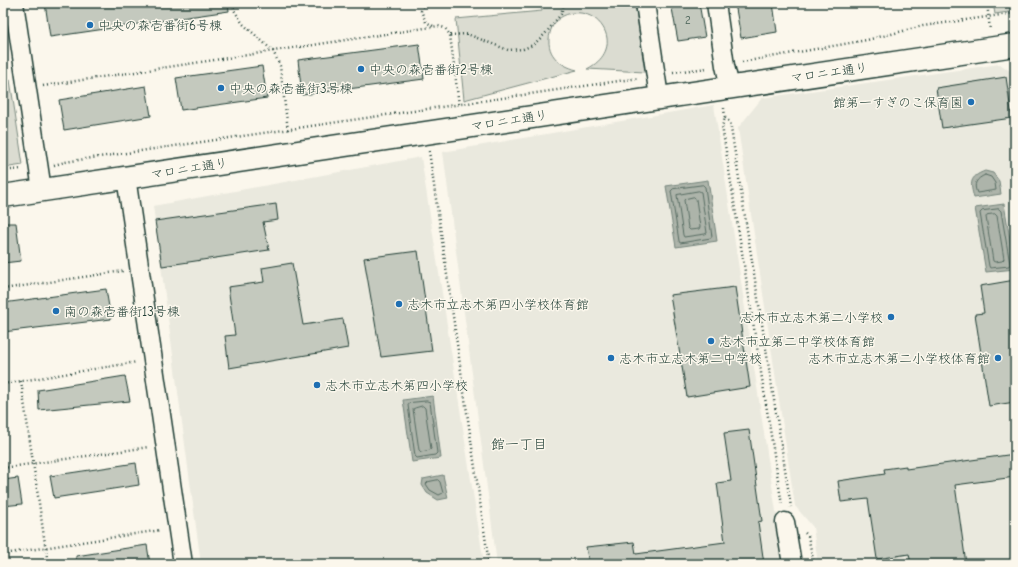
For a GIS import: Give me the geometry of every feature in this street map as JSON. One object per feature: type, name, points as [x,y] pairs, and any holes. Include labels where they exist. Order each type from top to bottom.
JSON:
[{"type":"street","points":[[14,3],[42,190]]},
{"type":"street","points":[[645,3],[659,97]]},
{"type":"street","points":[[716,3],[727,94]]},
{"type":"street","name":"マロニエ通り","points":[[3,196],[659,97],[727,94],[1015,45]]},
{"type":"street","points":[[126,177],[183,564]]},
{"type":"street","points":[[788,516],[792,564]]},
{"type":"path","points":[[232,3],[234,10],[243,24],[273,51],[280,66],[288,129]]},
{"type":"path","points":[[425,3],[421,11],[426,22],[445,28],[450,35],[459,105]]},
{"type":"path","points":[[450,35],[467,34],[508,50],[523,49],[533,45],[545,34],[561,14],[564,3]]},
{"type":"path","points":[[987,3],[988,17]]},
{"type":"path","points":[[739,62],[867,40],[923,26],[1015,13]]},
{"type":"path","points":[[37,87],[435,26]]},
{"type":"path","points":[[667,73],[714,67]]},
{"type":"path","points":[[51,166],[65,162],[645,77]]},
{"type":"path","points":[[727,94],[725,118],[722,126],[788,516]]},
{"type":"path","points":[[725,118],[730,122],[788,516]]},
{"type":"path","points":[[428,145],[489,564]]},
{"type":"path","points":[[3,171],[23,169]]},
{"type":"path","points":[[3,289],[128,270]]},
{"type":"path","points":[[3,384],[142,361]]},
{"type":"path","points":[[21,381],[48,564]]},
{"type":"path","points":[[3,468],[154,446]]},
{"type":"path","points":[[3,554],[166,530]]},
{"type":"path","points":[[803,530],[808,536],[814,564]]},
{"type":"shaded area","points":[[541,3],[635,3],[645,72],[587,69],[600,60],[606,49],[607,38],[604,28],[596,20],[587,14],[575,13],[563,16],[556,21],[551,30],[549,47],[554,57],[564,65],[577,70],[464,100],[456,19],[542,11]]},
{"type":"shaded area","points":[[993,3],[1015,3],[1015,11],[995,14]]},
{"type":"shaded area","name":"志木市立志木第二小学校","points":[[1000,64],[1010,71],[1015,107],[1015,564],[818,564],[813,527],[795,506],[738,128],[762,98]]},
{"type":"shaded area","points":[[10,80],[23,165],[3,168],[3,81]]},
{"type":"shaded area","name":"志木市立志木第二中学校","points":[[714,105],[784,564],[497,564],[443,152]]},
{"type":"shaded area","name":"志木市立志木第四小学校","points":[[421,157],[484,564],[201,564],[153,206]]},
{"type":"water","points":[[985,171],[993,173],[999,181],[1001,194],[974,198],[972,188],[973,178]]},
{"type":"water","points":[[708,180],[717,241],[676,247],[666,186]]},
{"type":"water","points":[[1004,204],[1015,269],[986,272],[975,208]]},
{"type":"water","points":[[433,396],[441,458],[412,462],[403,400]]},
{"type":"water","points":[[443,475],[448,498],[438,500],[427,493],[422,485],[423,479]]},
{"type":"building","name":"中央の森壱番街6号棟","points":[[45,3],[228,3],[229,11],[50,37]]},
{"type":"building","points":[[671,3],[699,3],[705,37],[678,41]]},
{"type":"building","points":[[735,3],[773,3],[777,32],[741,38]]},
{"type":"building","name":"中央の森壱番街2号棟","points":[[419,44],[424,79],[302,95],[298,60]]},
{"type":"building","name":"中央の森壱番街3号棟","points":[[262,66],[267,98],[181,110],[176,78]]},
{"type":"building","points":[[1006,77],[1012,118],[942,128],[936,88]]},
{"type":"building","points":[[146,86],[151,116],[64,130],[59,100]]},
{"type":"building","points":[[276,204],[278,220],[263,222],[269,250],[162,266],[155,221]]},
{"type":"building","points":[[3,223],[16,223],[21,261],[3,263]]},
{"type":"building","name":"志木市立志木第四小学校体育館","points":[[418,251],[432,351],[381,357],[364,258]]},
{"type":"building","points":[[292,263],[303,325],[343,319],[348,348],[229,368],[225,336],[235,335],[228,287],[264,282],[262,268]]},
{"type":"building","name":"志木市立志木第二小学校体育館","points":[[1015,280],[1015,402],[989,406],[975,314],[984,313],[980,286]]},
{"type":"building","name":"志木市立第二中学校体育館","points":[[735,287],[750,387],[687,397],[670,295]]},
{"type":"building","name":"南の森壱番街13号棟","points":[[106,289],[111,319],[3,332],[3,303]]},
{"type":"building","points":[[125,376],[130,401],[39,410],[38,390]]},
{"type":"building","points":[[749,430],[762,521],[758,522],[764,564],[589,564],[586,547],[634,542],[636,554],[725,542],[717,483],[731,481],[724,433]]},
{"type":"building","points":[[1015,454],[1015,477],[955,485],[966,564],[911,564],[909,554],[877,559],[868,499],[841,502],[838,481],[885,474],[884,469],[906,466],[906,469]]},
{"type":"building","points":[[136,463],[139,485],[54,498],[50,476]]},
{"type":"building","points":[[18,478],[22,504],[3,506],[3,480]]},
{"type":"building","points":[[147,545],[150,564],[76,564],[76,556]]},
{"type":"place","name":"中央の森壱番街6号棟","points":[[90,25]]},
{"type":"place","name":"中央の森壱番街2号棟","points":[[361,69]]},
{"type":"place","name":"中央の森壱番街3号棟","points":[[221,88]]},
{"type":"place","name":"館第一すぎのこ保育園","points":[[971,102]]},
{"type":"place","name":"志木市立志木第四小学校体育館","points":[[399,304]]},
{"type":"place","name":"南の森壱番街13号棟","points":[[56,311]]},
{"type":"place","name":"志木市立志木第二小学校","points":[[891,317]]},
{"type":"place","name":"志木市立第二中学校体育館","points":[[711,341]]},
{"type":"place","name":"志木市立志木第二中学校","points":[[611,358]]},
{"type":"place","name":"志木市立志木第二小学校体育館","points":[[998,358]]},
{"type":"place","name":"志木市立志木第四小学校","points":[[317,385]]},
{"type":"district","name":"館一丁目","points":[[519,444]]}]
